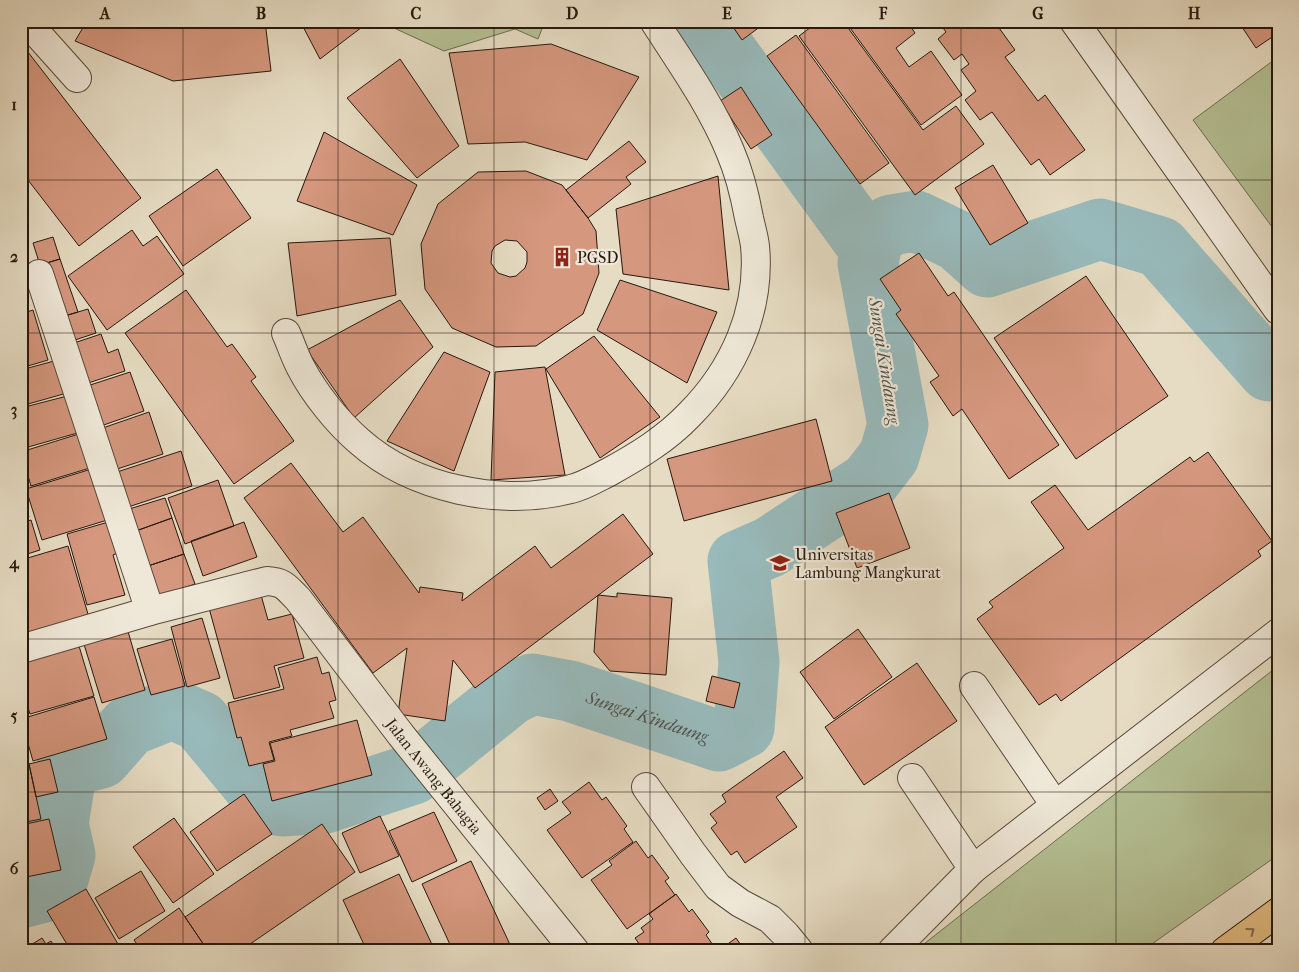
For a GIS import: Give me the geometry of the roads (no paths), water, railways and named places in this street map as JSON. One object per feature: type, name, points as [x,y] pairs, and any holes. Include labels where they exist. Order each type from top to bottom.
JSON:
[{"type":"highway","points":[[1225,951],[1278,912]]},
{"type":"street","points":[[28,21],[77,78]]},
{"type":"street","points":[[286,333],[301,369],[338,420],[358,441],[396,466],[455,490],[507,496],[573,489],[596,479],[634,458],[681,424],[704,400],[725,371],[741,341],[751,307],[756,271],[755,245],[745,196],[730,150],[708,105],[654,21]]},
{"type":"street","points":[[1074,21],[1278,310]]},
{"type":"street","points":[[39,274],[150,611]]},
{"type":"street","name":"Jalan Awang Bahagia","points":[[21,649],[150,611],[267,581],[284,584],[298,599],[401,735],[573,950]]},
{"type":"street","points":[[892,951],[974,869],[1278,633]]},
{"type":"street","points":[[974,686],[1055,805]]},
{"type":"street","points":[[912,778],[974,869]]},
{"type":"street","points":[[646,787],[718,887],[740,903],[770,919],[800,951]]},
{"type":"waterway","points":[[704,21],[870,249]]},
{"type":"waterway","name":"Sungai Kindaung","points":[[21,898],[55,889],[65,855],[58,824],[67,767],[101,758],[129,726],[172,709],[200,721],[262,796],[270,804],[282,806],[325,803],[413,774],[510,695],[532,684],[570,691],[719,741],[744,728],[749,662],[738,561],[770,547],[869,482],[889,456],[898,425],[868,263],[873,237],[891,225],[916,221],[958,241],[987,267],[1100,229],[1160,247],[1269,371],[1278,364]]},
{"type":"waterway","points":[[1269,371],[1278,385]]},
{"type":"place","name":"PGSD","points":[[562,257]]},
{"type":"place","name":"Universitas Lambung Mangkurat","points":[[780,563]]}]
